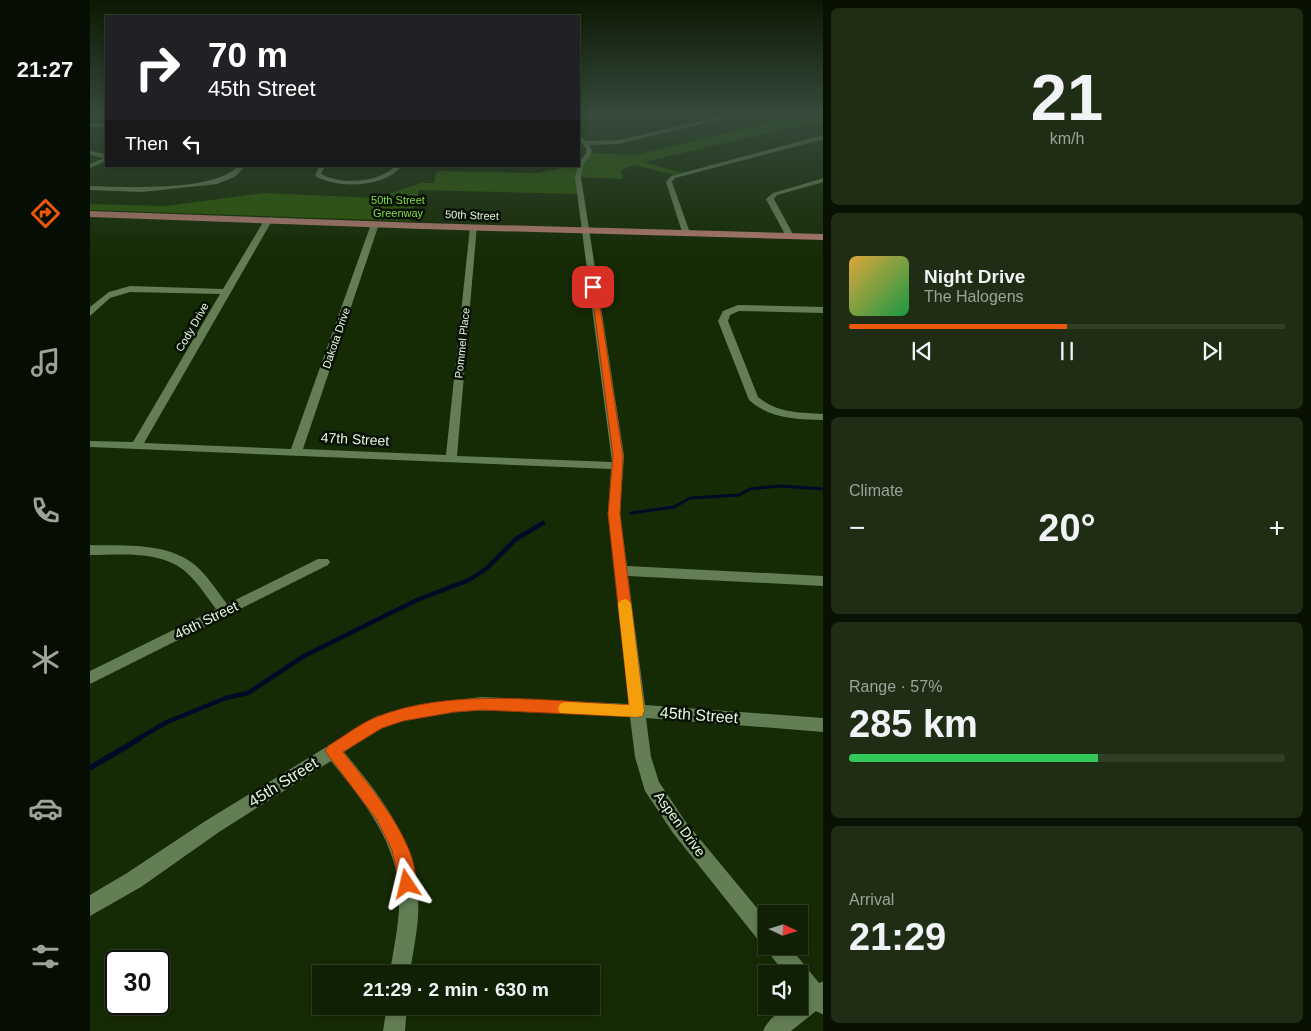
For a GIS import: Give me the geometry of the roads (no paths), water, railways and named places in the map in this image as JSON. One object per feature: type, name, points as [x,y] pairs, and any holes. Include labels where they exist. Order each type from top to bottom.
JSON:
[{"type":"main road","name":"50th Street","points":[[90,214],[823,237]]},
{"type":"street","points":[[686,233],[669,182],[677,174],[734,160]]},
{"type":"street","points":[[90,188],[142,190],[217,182],[234,175],[241,167]]},
{"type":"street","points":[[321,167],[317,175],[324,179],[364,181],[387,176],[398,167]]},
{"type":"street","name":"Aspen Drive","points":[[580,167],[578,177],[618,466],[613,504],[643,758],[651,785],[679,827],[758,924]]},
{"type":"street","points":[[790,236],[770,201],[772,196],[823,180]]},
{"type":"street","name":"Cody Drive","points":[[136,446],[269,219]]},
{"type":"street","name":"Dakota Drive","points":[[296,452],[376,224]]},
{"type":"street","name":"Pommel Place","points":[[451,458],[474,227]]},
{"type":"street","points":[[90,313],[104,297],[124,290],[226,292]]},
{"type":"street","points":[[823,310],[738,308],[726,313],[723,321],[752,398],[758,404],[776,413],[823,417]]},
{"type":"street","name":"47th Street","points":[[90,444],[618,466]]},
{"type":"street","points":[[90,550],[145,552],[177,560],[190,568],[225,611]]},
{"type":"street","name":"46th Street","points":[[90,678],[323,562]]},
{"type":"street","points":[[621,571],[823,580]]},
{"type":"street","name":"45th Street","points":[[90,906],[134,880],[213,826],[377,723],[403,715],[446,707],[482,704],[636,711],[823,725]]},
{"type":"street","points":[[333,751],[382,815],[400,848],[406,869],[409,898],[401,965]]},
{"type":"street","points":[[783,955],[792,965]]},
{"type":"street","points":[[774,1031],[821,997],[808,983]]},
{"type":"street","points":[[394,1031],[395,1015]]},
{"type":"waterway","points":[[631,513],[674,507],[690,498],[739,495],[750,489],[780,486],[823,489]]},
{"type":"waterway","points":[[136,740],[167,722],[226,698],[248,693],[304,656],[417,600],[469,580],[487,568],[516,539],[543,523]]},
{"type":"waterway","points":[[90,768],[139,739]]},
{"type":"park label","name":"50th Street Greenway","points":[[398,206]]}]
